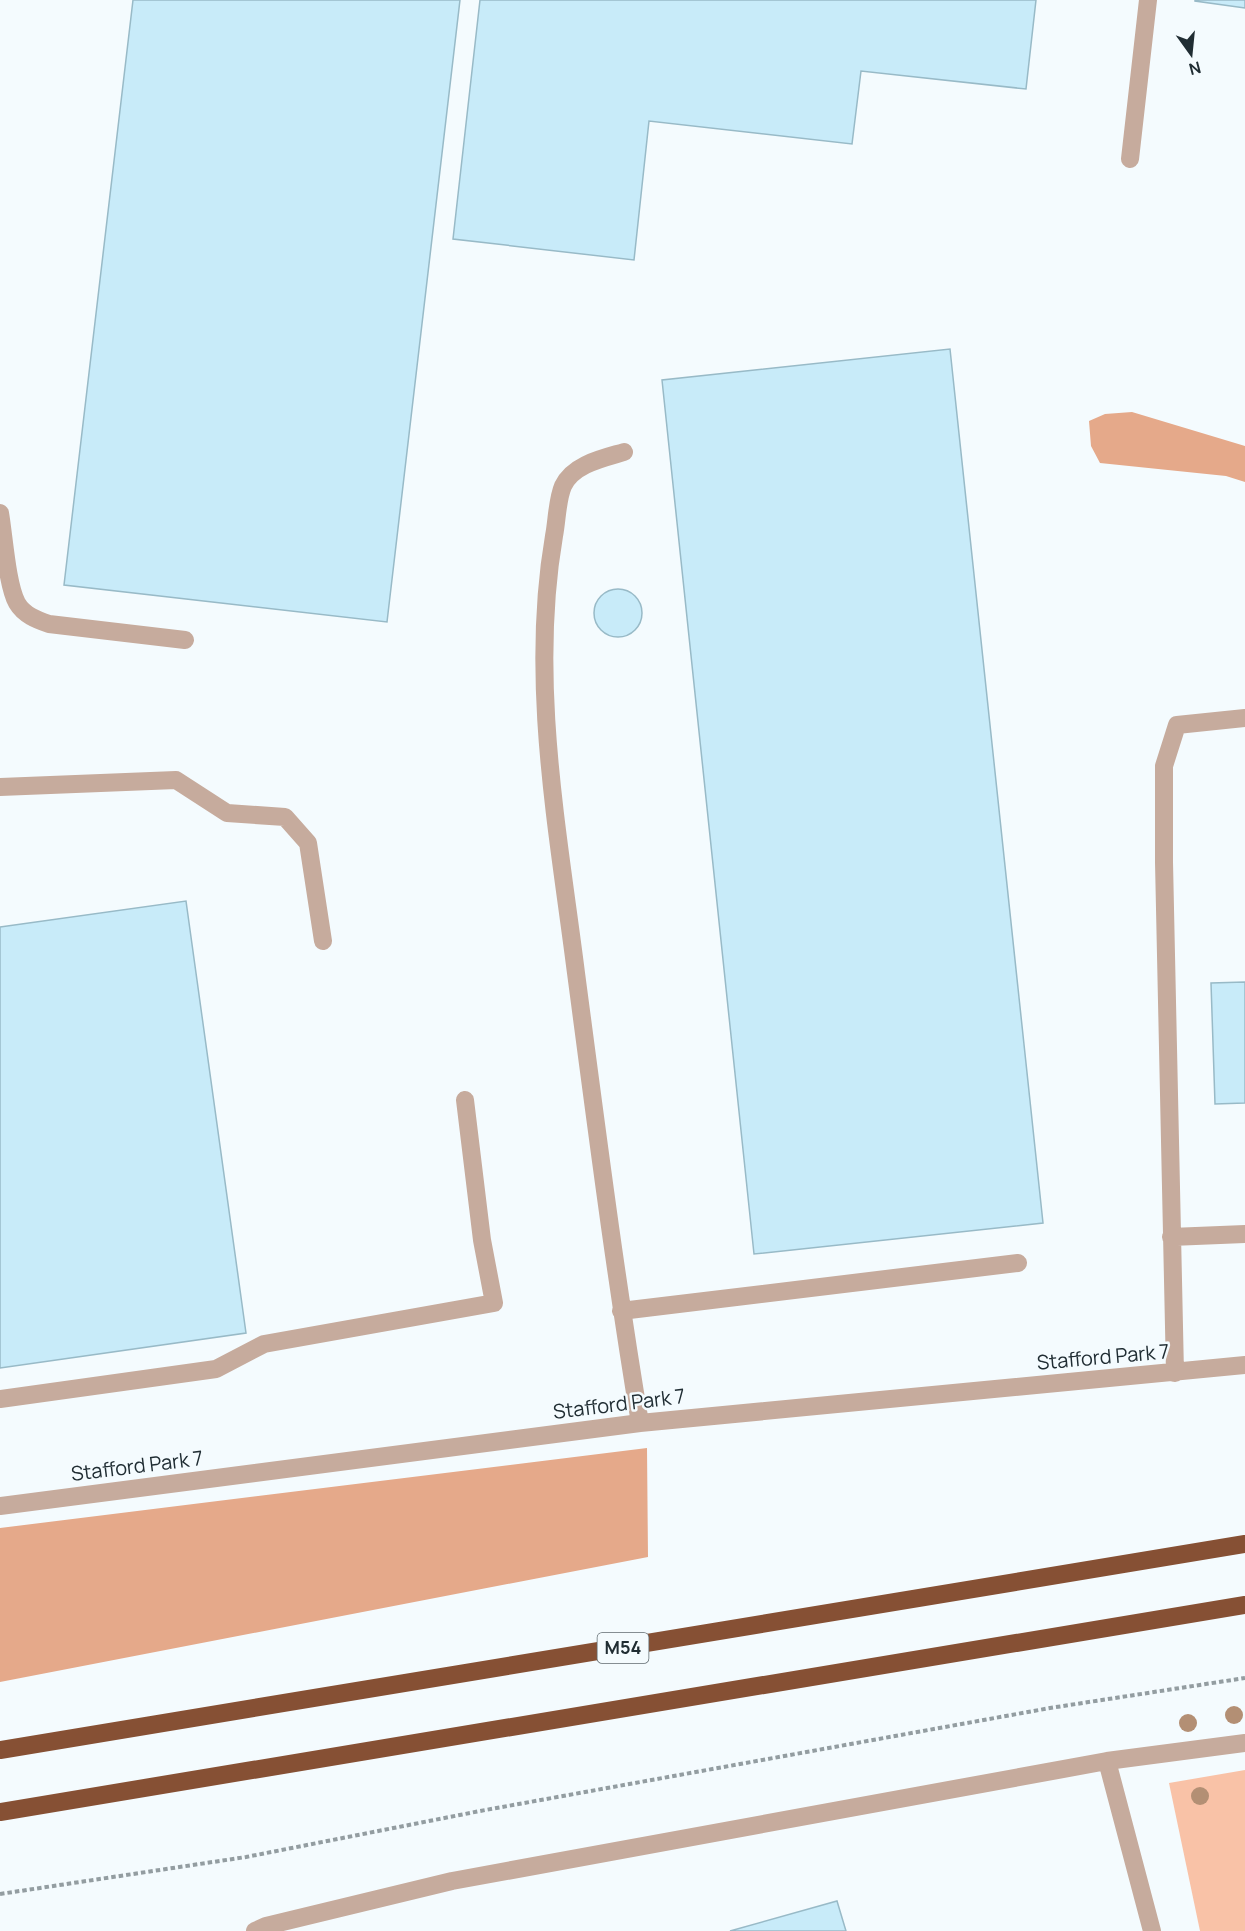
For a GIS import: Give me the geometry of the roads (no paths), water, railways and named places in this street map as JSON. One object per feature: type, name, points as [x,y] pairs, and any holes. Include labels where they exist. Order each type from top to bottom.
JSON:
[{"type":"highway","name":"M54","points":[[0,1750],[1245,1544]]},
{"type":"highway","points":[[0,1812],[833,1676],[1245,1605]]},
{"type":"street","points":[[1130,159],[1148,0]]},
{"type":"street","points":[[624,452],[585,464],[564,485],[549,567],[544,670],[553,791],[621,1311],[640,1423]]},
{"type":"street","points":[[0,513],[12,588],[18,604],[33,619],[49,624],[185,640]]},
{"type":"street","points":[[1175,1373],[1164,766],[1178,725],[1245,718]]},
{"type":"street","points":[[0,787],[176,780],[227,813],[285,817],[308,843],[323,941]]},
{"type":"street","points":[[0,1399],[216,1369],[264,1344],[494,1303],[482,1240],[465,1100]]},
{"type":"street","points":[[1171,1237],[1245,1234]]},
{"type":"street","points":[[621,1311],[1018,1263]]},
{"type":"street","name":"Stafford Park 7","points":[[0,1506],[640,1423],[1245,1365]]},
{"type":"street","points":[[255,1931],[266,1926],[452,1881],[1107,1761],[1245,1743]]},
{"type":"street","points":[[1107,1761],[1152,1931]]}]
